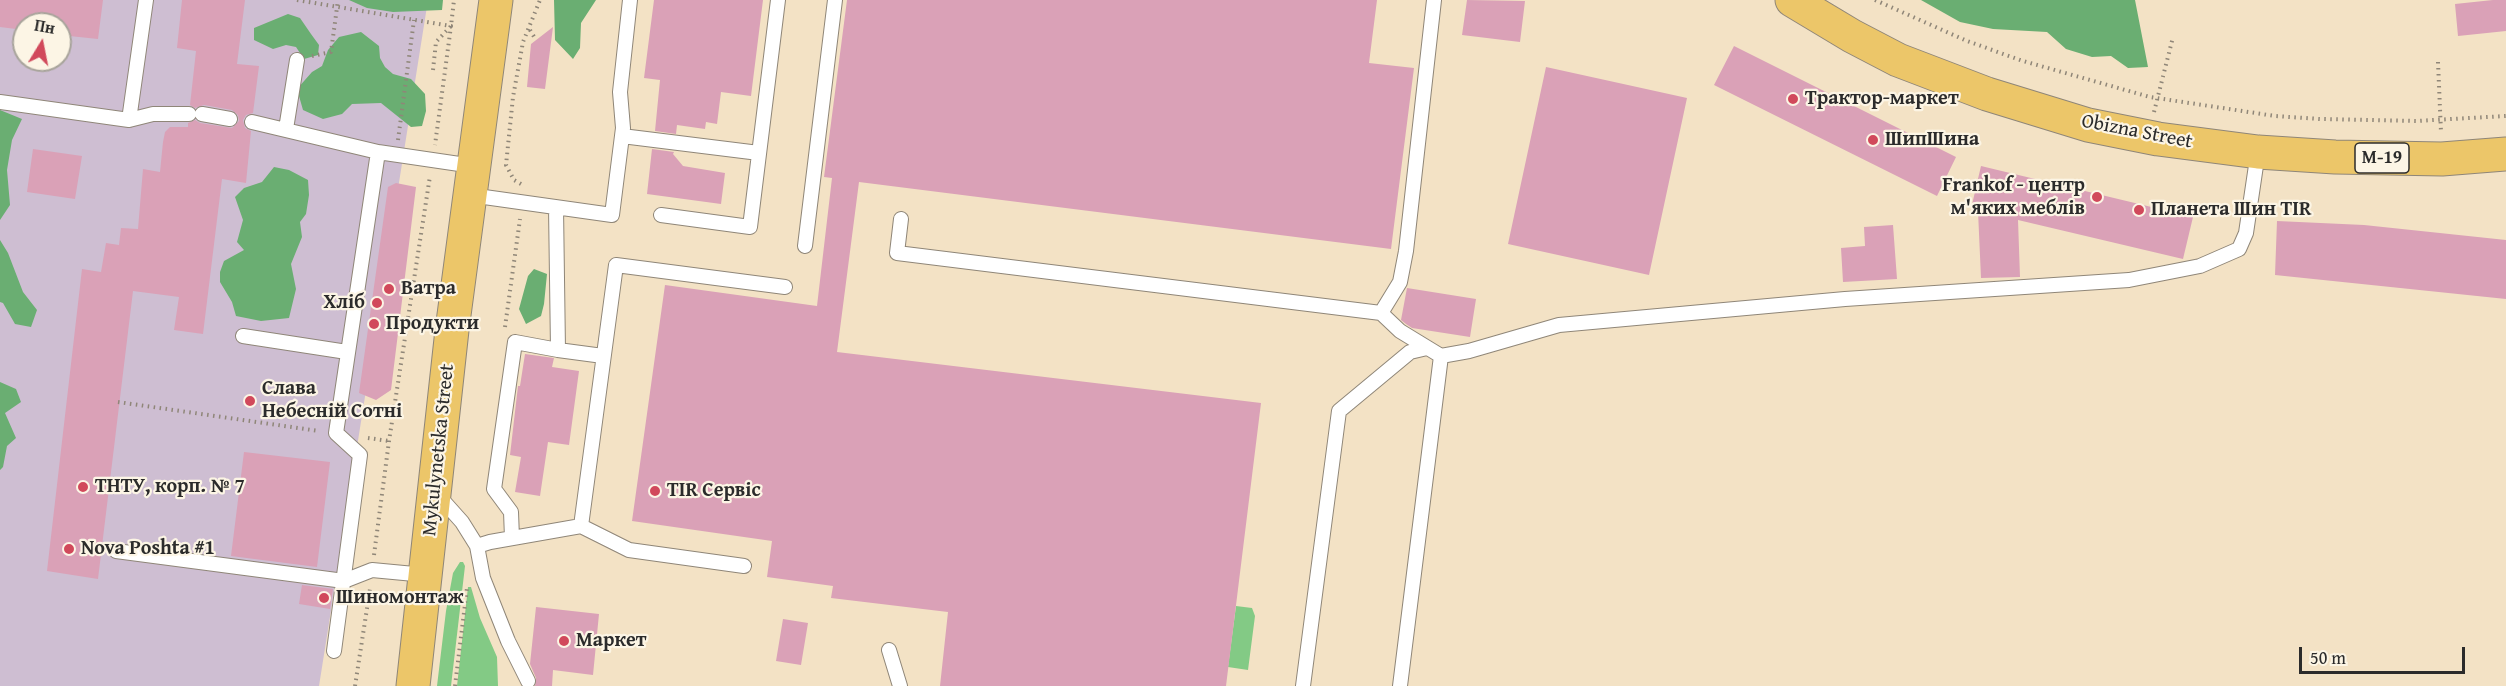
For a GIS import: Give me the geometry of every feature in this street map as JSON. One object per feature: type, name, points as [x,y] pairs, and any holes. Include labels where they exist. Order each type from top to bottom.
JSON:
[{"type":"highway","name":"Mykulynetska Street","points":[[413,686],[452,330],[496,0]]},
{"type":"highway","name":"Obizna Street","points":[[1792,0],[1898,60],[1946,80],[2028,108],[2088,125],[2148,137],[2258,152],[2335,157],[2442,159],[2506,154]]},
{"type":"lane","points":[[129,120],[146,0]]},
{"type":"lane","points":[[252,122],[396,155],[472,181],[522,203],[612,215],[622,136],[620,92],[630,0]]},
{"type":"lane","points":[[661,215],[750,227],[778,0]]},
{"type":"lane","points":[[805,246],[835,0]]},
{"type":"lane","points":[[1381,314],[1400,282],[1406,252],[1434,0]]},
{"type":"lane","points":[[286,129],[297,60]]},
{"type":"lane","points":[[0,102],[129,120],[153,114],[195,114],[230,119]]},
{"type":"lane","points":[[622,136],[759,153]]},
{"type":"lane","points":[[334,651],[360,455],[336,433],[378,152]]},
{"type":"lane","points":[[901,219],[897,253],[1381,314],[1400,331],[1441,356],[1469,351],[1559,325],[1845,298],[2129,280],[2200,266],[2238,249],[2246,233],[2258,152]]},
{"type":"lane","points":[[556,207],[558,350]]},
{"type":"lane","points":[[581,526],[615,265],[786,287]]},
{"type":"lane","points":[[243,336],[347,352]]},
{"type":"lane","points":[[512,538],[510,512],[494,489],[515,342],[603,356]]},
{"type":"lane","points":[[1303,686],[1339,411],[1410,352],[1427,348]]},
{"type":"lane","points":[[1400,686],[1441,356]]},
{"type":"lane","points":[[435,493],[462,522],[477,546],[483,578],[508,641],[528,681]]},
{"type":"lane","points":[[477,546],[581,526],[629,550],[744,566]]},
{"type":"lane","points":[[116,551],[344,581],[372,570],[425,575]]},
{"type":"lane","points":[[889,651],[900,686]]},
{"type":"path","points":[[297,60],[331,52],[338,0]]},
{"type":"path","points":[[433,70],[436,42],[451,26],[454,0]]},
{"type":"path","points":[[504,332],[524,185],[514,180],[506,165],[513,98],[523,42],[540,0]]},
{"type":"path","points":[[1875,0],[1967,41],[2023,61],[2158,98],[2275,116],[2329,119],[2440,120],[2506,116]]},
{"type":"path","points":[[396,155],[414,20]]},
{"type":"path","points":[[529,29],[536,40]]},
{"type":"path","points":[[2148,137],[2173,37]]},
{"type":"path","points":[[2438,62],[2442,159]]},
{"type":"path","points":[[118,402],[388,441]]},
{"type":"path","points":[[455,686],[468,584]]},
{"type":"shaded area","points":[[0,0],[428,0],[319,686],[0,686]]},
{"type":"green space","points":[[349,0],[443,0],[442,10],[393,12],[367,8]]},
{"type":"green space","points":[[554,0],[596,0],[581,23],[580,48],[573,59],[555,40]]},
{"type":"green space","points":[[1921,0],[2135,0],[2148,67],[2128,68],[2111,56],[2092,57],[2066,49],[2047,32],[1993,29],[1960,22]]},
{"type":"green space","points":[[288,14],[300,18],[319,45],[318,55],[304,59],[296,47],[286,45],[273,49],[254,40],[254,28]]},
{"type":"green space","points":[[361,32],[379,46],[380,58],[385,67],[393,74],[411,79],[425,94],[426,111],[422,126],[411,127],[381,103],[352,104],[342,114],[323,119],[303,110],[297,89],[312,72],[322,66],[328,50],[339,37]]},
{"type":"green space","points":[[0,110],[22,119],[12,140],[7,170],[10,205],[0,220]]},
{"type":"green space","points":[[274,167],[289,170],[308,180],[309,195],[306,214],[300,222],[302,237],[291,264],[296,289],[289,318],[261,321],[236,316],[232,302],[220,282],[220,272],[224,261],[244,250],[237,242],[243,220],[235,197],[244,188],[262,182]]},
{"type":"green space","points":[[0,240],[8,253],[23,292],[37,310],[31,327],[15,324],[3,303],[0,302]]},
{"type":"green space","points":[[534,269],[547,274],[544,304],[541,316],[526,324],[519,309],[528,276]]},
{"type":"green space","points":[[0,382],[16,389],[21,402],[5,413],[16,438],[7,446],[3,467],[0,470]]},
{"type":"green space","points":[[460,562],[463,562],[465,566],[451,686],[437,686],[453,573]]},
{"type":"green space","points":[[468,587],[471,587],[480,618],[497,657],[498,686],[457,686]]},
{"type":"green space","points":[[1236,606],[1252,608],[1255,616],[1248,670],[1228,667]]},
{"type":"building","points":[[0,0],[103,0],[98,39],[72,36],[72,12],[12,12],[12,28],[0,27]]},
{"type":"building","points":[[182,0],[245,0],[237,64],[259,66],[253,113],[246,115],[243,120],[245,128],[251,131],[246,183],[222,179],[203,334],[174,330],[179,297],[133,291],[98,579],[47,571],[82,269],[101,272],[106,243],[119,245],[121,228],[138,229],[143,169],[160,172],[165,132],[170,127],[188,127],[188,123],[195,120],[200,123],[232,128],[239,121],[238,115],[232,110],[204,105],[195,108],[190,105],[196,51],[177,48]]},
{"type":"building","points":[[654,0],[763,0],[751,96],[721,92],[717,124],[706,122],[705,129],[677,125],[676,134],[655,131],[660,80],[644,78]]},
{"type":"building","points":[[847,0],[1377,0],[1369,63],[1414,68],[1391,249],[859,182],[837,352],[1261,403],[1226,686],[940,686],[948,612],[831,598],[833,586],[767,577],[772,541],[632,521],[665,285],[817,306],[832,178],[824,177]]},
{"type":"building","points":[[1467,0],[1525,1],[1520,42],[1462,35]]},
{"type":"building","points":[[2506,0],[2506,31],[2458,36],[2455,4]]},
{"type":"building","points":[[553,27],[545,89],[527,87],[531,44]]},
{"type":"building","points":[[1734,46],[1956,157],[1937,196],[1714,85]]},
{"type":"building","points":[[1546,67],[1687,98],[1649,275],[1508,244]]},
{"type":"building","points":[[33,149],[82,156],[75,199],[27,192]]},
{"type":"building","points":[[652,149],[674,152],[673,154],[683,166],[725,173],[721,204],[647,194]]},
{"type":"building","points":[[1981,166],[2193,217],[2183,259],[2018,220],[2020,277],[1981,278],[1978,211],[1971,209]]},
{"type":"building","name":"Ватра","points":[[396,183],[416,187],[391,390],[376,400],[359,393],[388,187]]},
{"type":"building","points":[[2277,221],[2364,225],[2506,240],[2506,299],[2275,275]]},
{"type":"building","points":[[1893,225],[1897,279],[1843,282],[1841,248],[1865,246],[1864,227]]},
{"type":"building","points":[[1407,288],[1476,299],[1470,337],[1412,328],[1406,324],[1401,320]]},
{"type":"building","points":[[525,354],[554,358],[552,367],[579,371],[569,445],[548,442],[540,496],[515,492],[521,457],[510,455],[518,386],[520,386]]},
{"type":"building","points":[[244,452],[330,462],[317,567],[231,556]]},
{"type":"building","points":[[302,585],[333,589],[330,609],[299,604]]},
{"type":"building","name":"Маркет","points":[[536,607],[599,614],[593,675],[553,670],[552,686],[535,686],[536,678],[530,664]]},
{"type":"building","points":[[783,619],[808,623],[801,665],[776,661]]},
{"type":"place","name":"Трактор-маркет","points":[[1793,99]]},
{"type":"place","name":"ШипШина","points":[[1873,140]]},
{"type":"place","name":"Frankof - центр м'яких меблів","points":[[2097,197]]},
{"type":"place","name":"Планета Шин TIR","points":[[2139,210]]},
{"type":"place","name":"Ватра","points":[[389,289]]},
{"type":"place","name":"Хліб","points":[[377,303]]},
{"type":"place","name":"Продукти","points":[[374,324]]},
{"type":"place","name":"Слава Небесній Сотні","points":[[250,401]]},
{"type":"place","name":"ТНТУ, корп. № 7","points":[[83,487]]},
{"type":"place","name":"TIR Сервіс","points":[[655,491]]},
{"type":"place","name":"Nova Poshta #1","points":[[69,549]]},
{"type":"place","name":"Шиномонтаж","points":[[324,598]]},
{"type":"place","name":"Маркет","points":[[564,641]]}]
